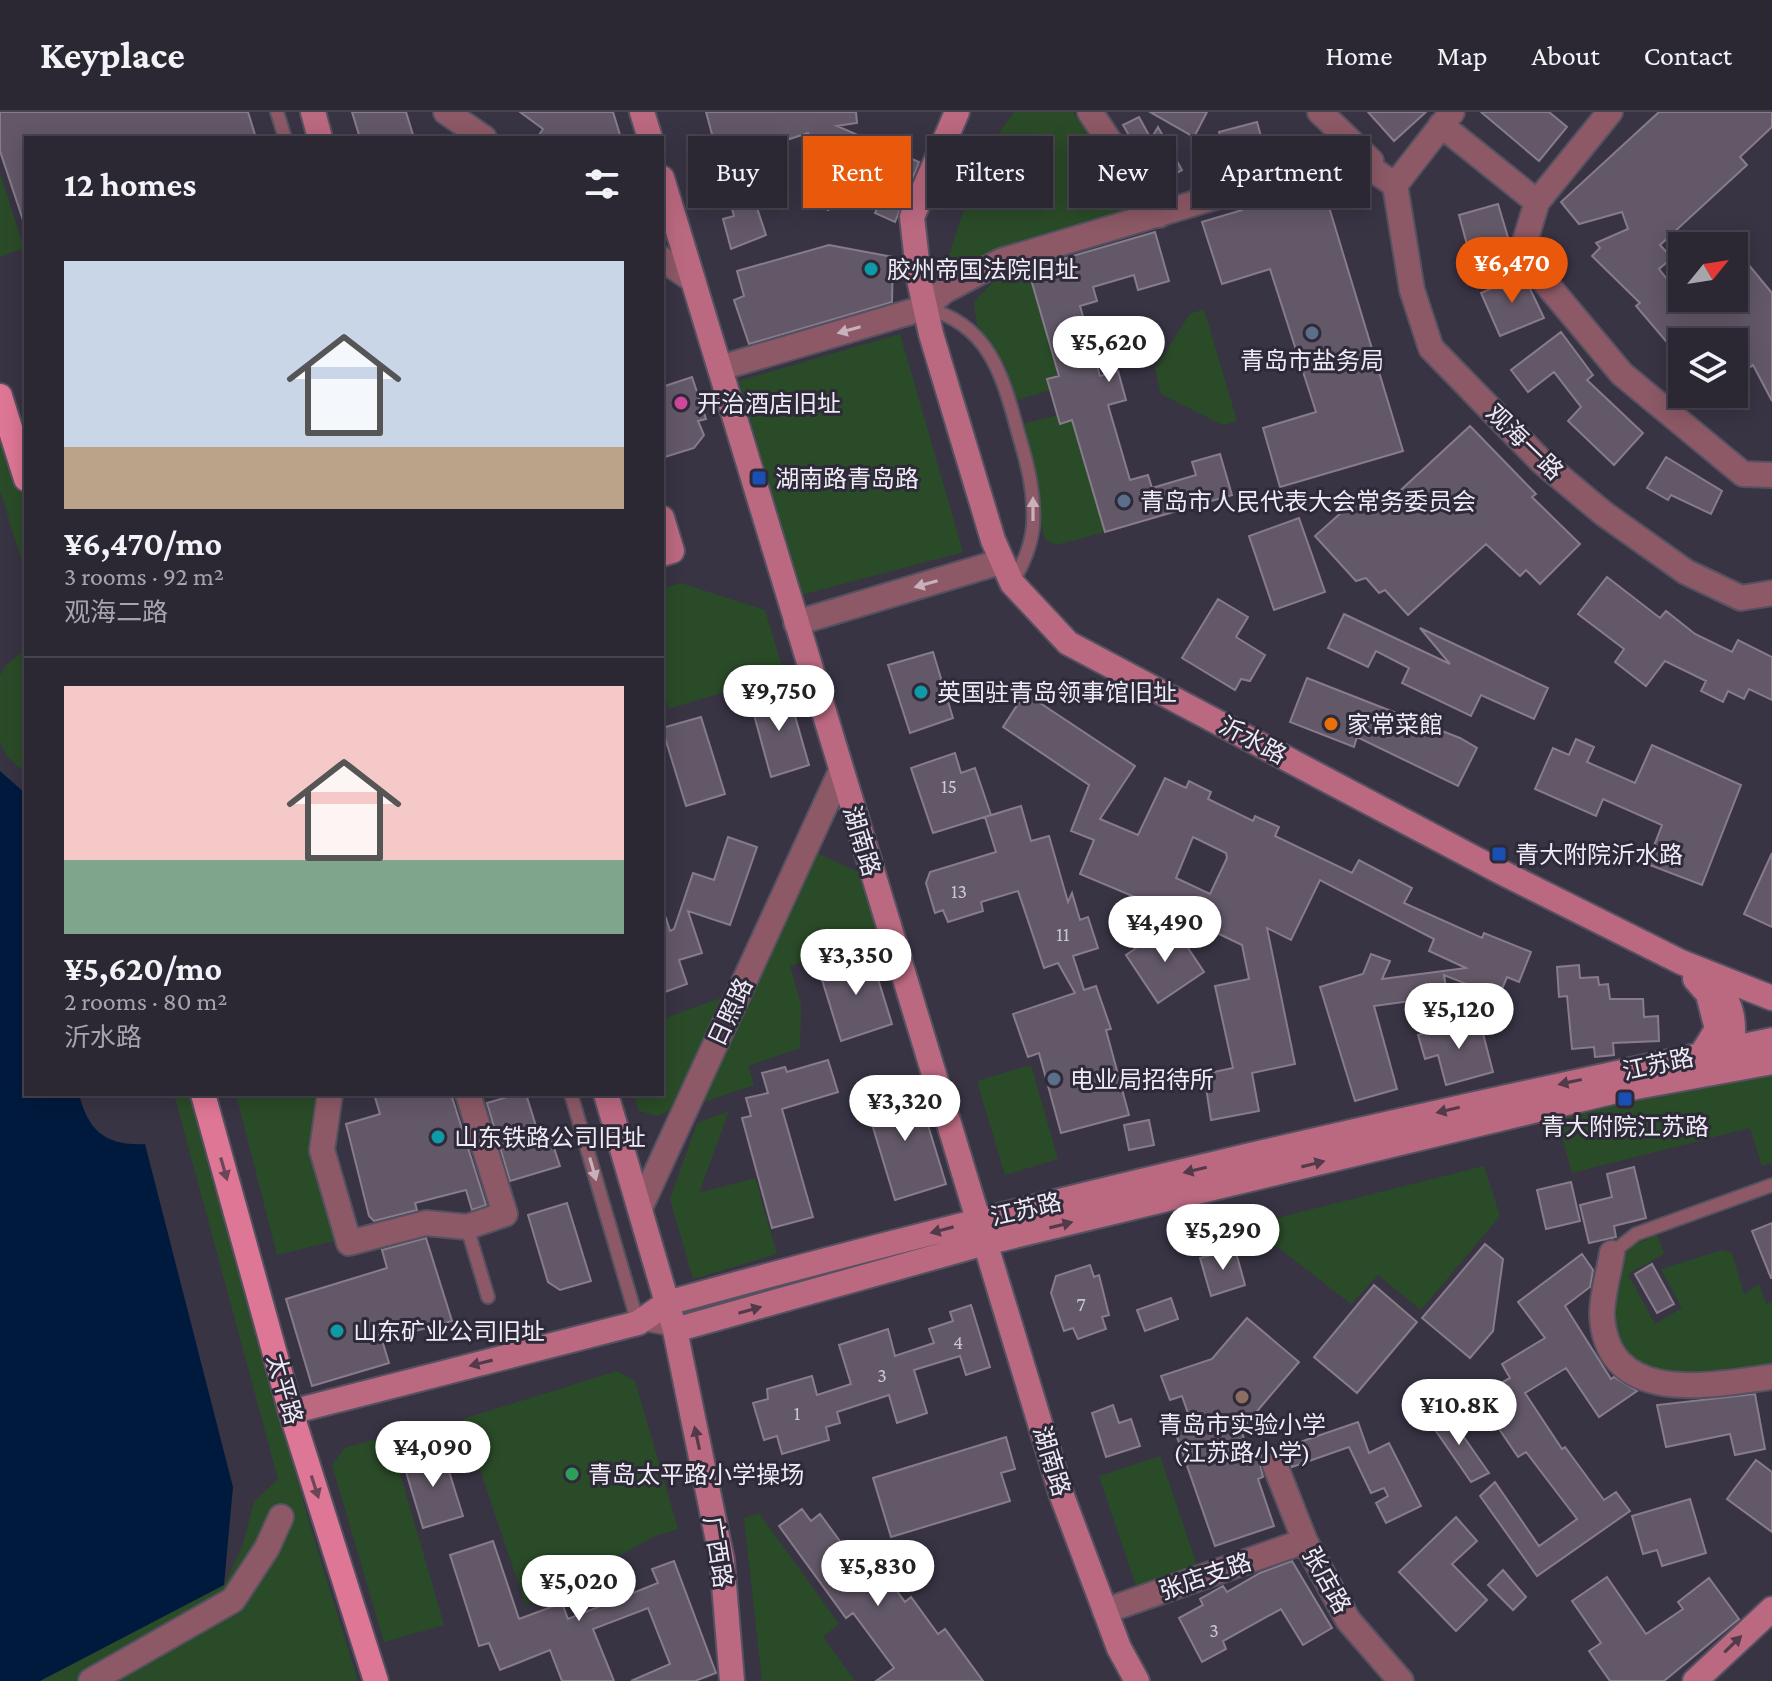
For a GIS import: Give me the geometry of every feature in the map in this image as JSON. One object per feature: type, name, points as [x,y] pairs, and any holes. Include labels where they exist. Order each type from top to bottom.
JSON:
[{"type":"main road","points":[[0,396],[24,473]]},
{"type":"main road","name":"太平路","points":[[204,1096],[291,1412],[376,1681]]},
{"type":"street","points":[[313,112],[319,136]]},
{"type":"street","points":[[446,112],[481,136]]},
{"type":"street","points":[[642,112],[649,136]]},
{"type":"street","name":"沂水路","points":[[957,112],[912,217],[924,308],[1006,572],[1068,643],[1495,869],[1681,962],[1772,998]]},
{"type":"street","points":[[1090,112],[1159,215]]},
{"type":"street","points":[[1320,112],[1395,185]]},
{"type":"street","points":[[1610,112],[1537,202],[1526,238],[1540,276],[1622,374],[1743,474],[1772,475]]},
{"type":"street","points":[[1395,185],[1446,118],[1537,202]]},
{"type":"street","points":[[720,368],[924,308],[944,291],[1001,261],[1353,156],[1395,185]]},
{"type":"street","name":"湖南路","points":[[664,185],[1062,1496],[1105,1611],[1137,1681]]},
{"type":"street","name":"观海一路","points":[[1395,185],[1412,290],[1431,348],[1542,462],[1627,530],[1686,572],[1741,598],[1772,593]]},
{"type":"street","points":[[664,260],[693,280]]},
{"type":"street","points":[[664,525],[672,551],[664,553]]},
{"type":"street","points":[[796,623],[1006,572]]},
{"type":"street","name":"日照路","points":[[640,1208],[841,771]]},
{"type":"street","points":[[1681,962],[1715,984],[1728,999],[1736,1032],[1733,1048]]},
{"type":"street","points":[[1681,962],[1708,994],[1717,1029],[1704,1066]]},
{"type":"street","name":"江苏路","points":[[1704,1066],[1733,1048],[1772,1040]]},
{"type":"street","name":"江苏路","points":[[291,1412],[638,1323],[667,1303],[1620,1090],[1704,1066],[1772,1062]]},
{"type":"street","points":[[330,1096],[322,1150],[349,1243],[426,1223],[467,1227],[505,1214],[469,1096]]},
{"type":"street","name":"广西路","points":[[607,1096],[675,1330],[722,1560],[732,1681]]},
{"type":"street","name":"江苏路","points":[[675,1330],[981,1232]]},
{"type":"street","points":[[1612,1253],[1602,1314],[1611,1352],[1636,1376],[1664,1385],[1772,1377]]},
{"type":"street","name":"张店路","points":[[1275,1465],[1305,1541],[1348,1620],[1401,1681]]},
{"type":"street","points":[[91,1681],[233,1600],[267,1548],[281,1517]]},
{"type":"street","name":"张店支路","points":[[1105,1611],[1305,1541]]},
{"type":"street","points":[[1695,1681],[1772,1609]]},
{"type":"lane","points":[[277,112],[284,136]]},
{"type":"lane","points":[[924,308],[948,313],[964,325],[981,342],[1005,384],[1031,476],[1034,502],[1028,552],[1006,572]]},
{"type":"lane","points":[[572,1096],[638,1323],[675,1330]]},
{"type":"lane","points":[[1612,1253],[1636,1234],[1772,1185]]},
{"type":"lane","points":[[467,1227],[488,1297]]},
{"type":"green space","points":[[1014,112],[1073,112],[1090,136],[1069,136],[1069,208],[1142,210],[941,280],[964,208],[1053,208],[1053,136],[997,136]]},
{"type":"green space","points":[[0,173],[24,248],[0,257]]},
{"type":"green space","points":[[1028,268],[1059,376],[1048,379],[1051,390],[1017,400],[1005,364],[977,325],[974,302],[999,276]]},
{"type":"green space","points":[[1204,309],[1237,421],[1223,425],[1161,394],[1155,368],[1190,314]]},
{"type":"green space","points":[[900,334],[963,552],[801,595],[739,381]]},
{"type":"green space","points":[[1058,415],[1060,424],[1072,420],[1105,532],[1056,545],[1045,539],[1039,516],[1040,496],[1023,424]]},
{"type":"green space","points":[[0,425],[24,501],[24,568],[0,491]]},
{"type":"green space","points":[[681,583],[765,610],[784,673],[669,709],[664,693],[664,588]]},
{"type":"green space","points":[[24,651],[24,772],[7,756],[0,742],[0,676],[5,666]]},
{"type":"green space","points":[[817,853],[858,872],[879,938],[790,966],[801,1004],[800,1048],[748,1066],[754,1085],[704,1102]]},
{"type":"green space","points":[[729,995],[675,1108],[657,1116],[639,1111],[634,1096],[664,1096],[664,1018]]},
{"type":"green space","points":[[1772,1062],[1772,1163],[1762,1166],[1750,1128],[1572,1173],[1555,1113]]},
{"type":"green space","points":[[1031,1065],[1058,1159],[1005,1175],[977,1081]]},
{"type":"green space","points":[[175,1096],[194,1096],[311,1529],[358,1681],[40,1681],[224,1585],[242,1547],[254,1502],[278,1479]]},
{"type":"green space","points":[[237,1096],[319,1096],[354,1236],[277,1255]]},
{"type":"green space","points":[[729,1111],[699,1193],[755,1178],[777,1254],[693,1279],[670,1199],[697,1123]]},
{"type":"green space","points":[[1484,1166],[1500,1216],[1421,1310],[1378,1275],[1351,1304],[1249,1225]]},
{"type":"green space","points":[[1657,1234],[1664,1254],[1628,1274],[1655,1324],[1682,1308],[1661,1269],[1722,1250],[1732,1253],[1744,1294],[1759,1284],[1766,1304],[1772,1302],[1772,1364],[1674,1374],[1648,1367],[1621,1347],[1611,1313],[1619,1260],[1634,1245]]},
{"type":"green space","name":"青岛太平路小学操场","points":[[617,1371],[635,1381],[678,1529],[657,1535],[526,1606],[463,1419]]},
{"type":"green space","points":[[389,1435],[444,1625],[384,1642],[332,1465],[345,1448]]},
{"type":"green space","points":[[1160,1456],[1197,1565],[1136,1586],[1099,1476]]},
{"type":"green space","points":[[759,1513],[839,1624],[823,1637],[855,1681],[762,1681],[744,1518]]},
{"type":"water","points":[[0,771],[24,792],[24,1096],[80,1096],[88,1118],[101,1134],[120,1142],[145,1144],[233,1487],[224,1585],[40,1681],[0,1681]]},
{"type":"building","points":[[0,112],[248,112],[255,136],[24,136],[23,220],[0,151]]},
{"type":"building","points":[[352,112],[406,112],[413,136],[359,136]]},
{"type":"building","points":[[520,112],[613,112],[620,136],[538,136],[543,129]]},
{"type":"building","points":[[706,112],[856,112],[857,123],[837,126],[860,136],[810,136],[808,133],[787,140],[787,136],[712,136]]},
{"type":"building","points":[[1150,112],[1207,112],[1192,136]]},
{"type":"building","points":[[1368,112],[1426,112],[1394,141]]},
{"type":"building","points":[[1481,112],[1549,112],[1567,127],[1539,161]]},
{"type":"building","points":[[1659,112],[1772,112],[1772,127],[1740,157],[1747,165],[1674,232],[1668,232],[1668,238],[1660,245],[1668,254],[1668,261],[1659,269],[1668,280],[1668,312],[1748,312],[1748,264],[1772,293],[1772,401],[1753,365],[1748,369],[1748,328],[1668,328],[1668,344],[1636,306],[1640,303],[1592,256],[1600,248],[1596,243],[1628,229],[1622,212],[1579,224],[1561,202]]},
{"type":"building","points":[[1139,117],[1149,136],[1129,136],[1123,125]]},
{"type":"building","points":[[1257,122],[1261,136],[1220,136],[1219,132]]},
{"type":"building","points":[[1158,127],[1163,136],[1153,136]]},
{"type":"building","points":[[911,158],[919,162],[911,182]]},
{"type":"building","points":[[1176,159],[1182,170],[1176,173]]},
{"type":"building","points":[[1498,204],[1510,244],[1470,256],[1459,215]]},
{"type":"building","points":[[732,208],[757,208],[766,235],[731,249],[723,219],[734,216]]},
{"type":"building","points":[[877,208],[901,208],[895,222],[875,213]]},
{"type":"building","points":[[1329,208],[1403,451],[1280,487],[1263,428],[1316,412],[1270,269],[1222,284],[1202,222],[1242,210]]},
{"type":"building","points":[[1155,232],[1169,281],[1138,290],[1134,275],[1093,287],[1097,301],[1080,306],[1100,376],[1118,371],[1126,400],[1108,405],[1130,480],[1148,475],[1152,488],[1196,475],[1192,462],[1220,454],[1232,495],[1105,532],[1072,420],[1060,424],[1047,379],[1059,376],[1028,269]]},
{"type":"building","name":"胶州帝国法院旧址","points":[[829,245],[893,257],[892,302],[749,344],[734,300],[744,296],[737,271]]},
{"type":"building","points":[[1523,274],[1544,318],[1500,336],[1481,293]]},
{"type":"building","points":[[1561,332],[1593,375],[1587,380],[1643,433],[1614,465],[1568,421],[1581,407],[1554,372],[1528,392],[1511,370]]},
{"type":"building","name":"开治酒店旧址","points":[[692,377],[706,419],[698,421],[704,435],[694,448],[664,457],[664,386]]},
{"type":"building","points":[[1470,426],[1536,494],[1532,497],[1580,544],[1540,584],[1526,570],[1520,576],[1486,544],[1408,615],[1385,590],[1379,593],[1366,578],[1356,581],[1315,536],[1361,495],[1376,513]]},
{"type":"building","points":[[1666,457],[1722,491],[1711,514],[1671,495],[1668,500],[1647,488]]},
{"type":"building","points":[[1299,518],[1325,592],[1274,610],[1249,536]]},
{"type":"building","points":[[1607,577],[1660,618],[1666,611],[1695,634],[1732,652],[1738,640],[1772,657],[1772,700],[1749,689],[1744,699],[1728,691],[1723,702],[1701,691],[1706,681],[1665,661],[1646,686],[1615,662],[1624,649],[1578,614]]},
{"type":"building","points":[[1218,599],[1248,617],[1236,637],[1265,655],[1250,681],[1241,679],[1235,690],[1182,658]]},
{"type":"building","points":[[1344,614],[1450,664],[1420,628],[1548,688],[1534,719],[1481,695],[1471,716],[1402,683],[1409,668],[1376,651],[1368,667],[1328,648]]},
{"type":"building","name":"英国驻青岛领事馆旧址","points":[[933,652],[953,718],[910,733],[888,665]]},
{"type":"building","points":[[1307,678],[1460,738],[1477,748],[1458,786],[1357,737],[1354,747],[1290,722]]},
{"type":"building","points":[[787,688],[809,765],[771,777],[750,700]]},
{"type":"building","points":[[1025,693],[1135,766],[1100,819],[1138,835],[1165,778],[1186,788],[1189,781],[1211,792],[1208,799],[1253,821],[1255,816],[1279,827],[1275,836],[1352,873],[1359,860],[1412,888],[1404,903],[1482,938],[1484,933],[1531,952],[1519,982],[1507,977],[1502,989],[1484,991],[1444,975],[1447,996],[1374,1006],[1397,1089],[1355,1101],[1320,987],[1363,974],[1371,954],[1390,961],[1382,979],[1466,968],[1429,951],[1434,939],[1320,880],[1291,940],[1267,928],[1295,1064],[1252,1073],[1259,1111],[1211,1120],[1204,1074],[1233,1068],[1215,986],[1249,979],[1242,945],[1159,905],[1161,908],[1080,874],[1094,840],[1071,831],[1089,785],[1003,727]],"holes":[[[1193,837],[1226,853],[1227,858],[1210,894],[1176,878]]]},
{"type":"building","points":[[701,717],[725,794],[686,806],[664,727]]},
{"type":"building","points":[[1576,739],[1594,747],[1587,762],[1635,783],[1652,745],[1741,785],[1702,885],[1647,864],[1662,825],[1603,799],[1596,816],[1535,789],[1553,748],[1569,755]]},
{"type":"building","points":[[955,753],[961,773],[975,768],[991,815],[933,833],[911,768]]},
{"type":"building","points":[[1021,806],[1031,841],[1049,836],[1068,902],[1072,893],[1080,920],[1088,917],[1098,948],[1073,956],[1084,990],[1096,986],[1111,1029],[1106,1030],[1129,1115],[1061,1133],[1039,1053],[1028,1057],[1013,1014],[1075,993],[1058,963],[1044,968],[1018,891],[981,902],[983,911],[948,922],[943,910],[935,913],[926,883],[930,872],[996,852],[985,817]]},
{"type":"building","points":[[728,837],[757,847],[730,925],[688,911],[702,953],[679,960],[687,984],[664,992],[664,918],[670,931],[674,929],[693,873],[714,880]]},
{"type":"building","points":[[1772,853],[1772,927],[1744,914]]},
{"type":"building","points":[[1172,924],[1204,972],[1158,1003],[1126,955]]},
{"type":"building","points":[[870,953],[892,1024],[841,1041],[819,970]]},
{"type":"building","points":[[1579,965],[1580,978],[1598,977],[1599,985],[1608,984],[1610,999],[1643,999],[1644,1017],[1658,1016],[1659,1041],[1613,1043],[1614,1055],[1595,1057],[1594,1047],[1572,1049],[1567,996],[1559,997],[1557,967]]},
{"type":"building","points":[[1479,1018],[1493,1072],[1446,1085],[1438,1055],[1425,1059],[1418,1035]]},
{"type":"building","points":[[828,1060],[838,1092],[782,1109],[813,1217],[772,1228],[742,1118],[751,1116],[746,1098],[768,1093],[762,1073],[785,1067],[787,1072]]},
{"type":"building","points":[[916,1086],[946,1184],[895,1200],[865,1101]]},
{"type":"building","points":[[375,1096],[452,1096],[486,1205],[472,1210],[466,1190],[415,1203],[417,1210],[374,1221],[369,1216],[346,1124],[380,1114]]},
{"type":"building","points":[[511,1096],[527,1096],[540,1139],[550,1136],[560,1166],[510,1181],[487,1103]]},
{"type":"building","points":[[1149,1120],[1154,1145],[1129,1150],[1124,1125]]},
{"type":"building","points":[[1634,1167],[1646,1218],[1614,1226],[1616,1237],[1589,1243],[1580,1205],[1612,1197],[1607,1174]]},
{"type":"building","points":[[1571,1182],[1580,1221],[1546,1229],[1537,1190]]},
{"type":"building","points":[[567,1203],[591,1281],[560,1290],[548,1282],[528,1215]]},
{"type":"building","points":[[1772,1223],[1772,1278],[1771,1278],[1752,1231]]},
{"type":"building","points":[[426,1238],[452,1321],[382,1340],[389,1363],[312,1386],[286,1299],[387,1268],[382,1250]]},
{"type":"building","points":[[1485,1244],[1503,1259],[1493,1331],[1470,1358],[1422,1318]]},
{"type":"building","points":[[1235,1249],[1245,1285],[1211,1296],[1200,1258]]},
{"type":"building","points":[[1582,1254],[1593,1270],[1590,1287],[1565,1306],[1611,1379],[1614,1377],[1637,1391],[1599,1417],[1566,1368],[1525,1393],[1562,1449],[1565,1447],[1604,1500],[1616,1492],[1630,1511],[1537,1576],[1480,1496],[1495,1482],[1539,1546],[1577,1519],[1526,1452],[1518,1457],[1493,1420],[1513,1407],[1499,1384],[1510,1378],[1502,1364],[1545,1338],[1518,1302]]},
{"type":"building","points":[[1652,1264],[1674,1304],[1657,1313],[1635,1274]]},
{"type":"building","points":[[1090,1265],[1094,1277],[1099,1275],[1109,1315],[1102,1317],[1106,1329],[1078,1339],[1073,1328],[1064,1331],[1051,1293],[1056,1276]]},
{"type":"building","points":[[1374,1285],[1417,1322],[1357,1393],[1314,1357]]},
{"type":"building","points":[[1171,1298],[1178,1319],[1145,1331],[1137,1310]]},
{"type":"building","points":[[971,1305],[990,1367],[966,1375],[960,1356],[914,1370],[927,1413],[897,1423],[889,1395],[837,1412],[840,1423],[826,1427],[829,1440],[782,1454],[777,1436],[764,1440],[753,1403],[768,1399],[767,1389],[812,1376],[817,1395],[851,1384],[839,1345],[888,1329],[895,1356],[934,1343],[929,1329],[953,1321],[950,1312]]},
{"type":"building","points":[[1247,1318],[1299,1362],[1241,1430],[1251,1459],[1265,1454],[1260,1464],[1263,1477],[1258,1479],[1274,1526],[1215,1546],[1176,1434],[1193,1428],[1182,1396],[1170,1400],[1161,1376],[1212,1359]]},
{"type":"building","points":[[1755,1394],[1765,1449],[1735,1455],[1730,1434],[1666,1447],[1657,1405]]},
{"type":"building","points":[[1113,1405],[1119,1423],[1131,1419],[1140,1446],[1106,1457],[1092,1413]]},
{"type":"building","points":[[1445,1410],[1489,1473],[1471,1482],[1429,1421]]},
{"type":"building","points":[[1358,1422],[1369,1453],[1389,1443],[1421,1506],[1386,1523],[1376,1503],[1388,1496],[1384,1488],[1371,1493],[1349,1447],[1292,1467],[1285,1454],[1277,1450]]},
{"type":"building","points":[[1006,1437],[1015,1469],[1001,1473],[1010,1501],[891,1537],[873,1478]]},
{"type":"building","points":[[442,1449],[463,1516],[423,1528],[403,1462]]},
{"type":"building","points":[[1756,1460],[1772,1472],[1772,1532],[1727,1499]]},
{"type":"building","points":[[1690,1499],[1706,1553],[1662,1566],[1657,1550],[1643,1554],[1632,1516]]},
{"type":"building","points":[[802,1509],[811,1521],[820,1514],[862,1571],[875,1561],[905,1602],[911,1597],[938,1634],[945,1629],[983,1681],[876,1681],[894,1668],[853,1613],[846,1618],[779,1526]]},
{"type":"building","points":[[1456,1517],[1477,1541],[1452,1564],[1487,1600],[1456,1631],[1399,1572]]},
{"type":"building","points":[[493,1541],[519,1619],[562,1603],[568,1619],[658,1583],[652,1569],[674,1561],[716,1673],[695,1681],[631,1681],[670,1664],[648,1608],[593,1629],[614,1681],[562,1681],[550,1650],[500,1670],[489,1643],[479,1646],[450,1555]]},
{"type":"building","points":[[1292,1561],[1332,1628],[1303,1645],[1281,1609],[1223,1641],[1226,1649],[1202,1662],[1179,1618],[1203,1605],[1200,1599],[1223,1586],[1227,1592],[1260,1573]]},
{"type":"building","points":[[1503,1570],[1526,1597],[1513,1610],[1488,1585]]},
{"type":"building","points":[[1607,1577],[1646,1634],[1683,1609],[1678,1602],[1709,1578],[1739,1619],[1664,1681],[1610,1681],[1589,1651],[1601,1643],[1572,1601]]},
{"type":"place","name":"胶州帝国法院旧址","points":[[871,269]]},
{"type":"place","name":"青岛市盐务局","points":[[1312,333]]},
{"type":"place","name":"开治酒店旧址","points":[[681,403]]},
{"type":"place","name":"湖南路青岛路","points":[[759,478]]},
{"type":"place","name":"青岛市人民代表大会常务委员会","points":[[1124,501]]},
{"type":"place","name":"英国驻青岛领事馆旧址","points":[[921,692]]},
{"type":"place","name":"家常菜館","points":[[1331,724]]},
{"type":"place","name":"青大附院沂水路","points":[[1499,854]]},
{"type":"place","name":"电业局招待所","points":[[1054,1079]]},
{"type":"place","name":"青大附院江苏路","points":[[1625,1099]]},
{"type":"place","name":"山东铁路公司旧址","points":[[438,1137]]},
{"type":"place","name":"山东矿业公司旧址","points":[[337,1331]]},
{"type":"place","name":"青岛市实验小学 (江苏路小学)","points":[[1242,1397]]},
{"type":"place","name":"青岛太平路小学操场","points":[[572,1474]]}]
